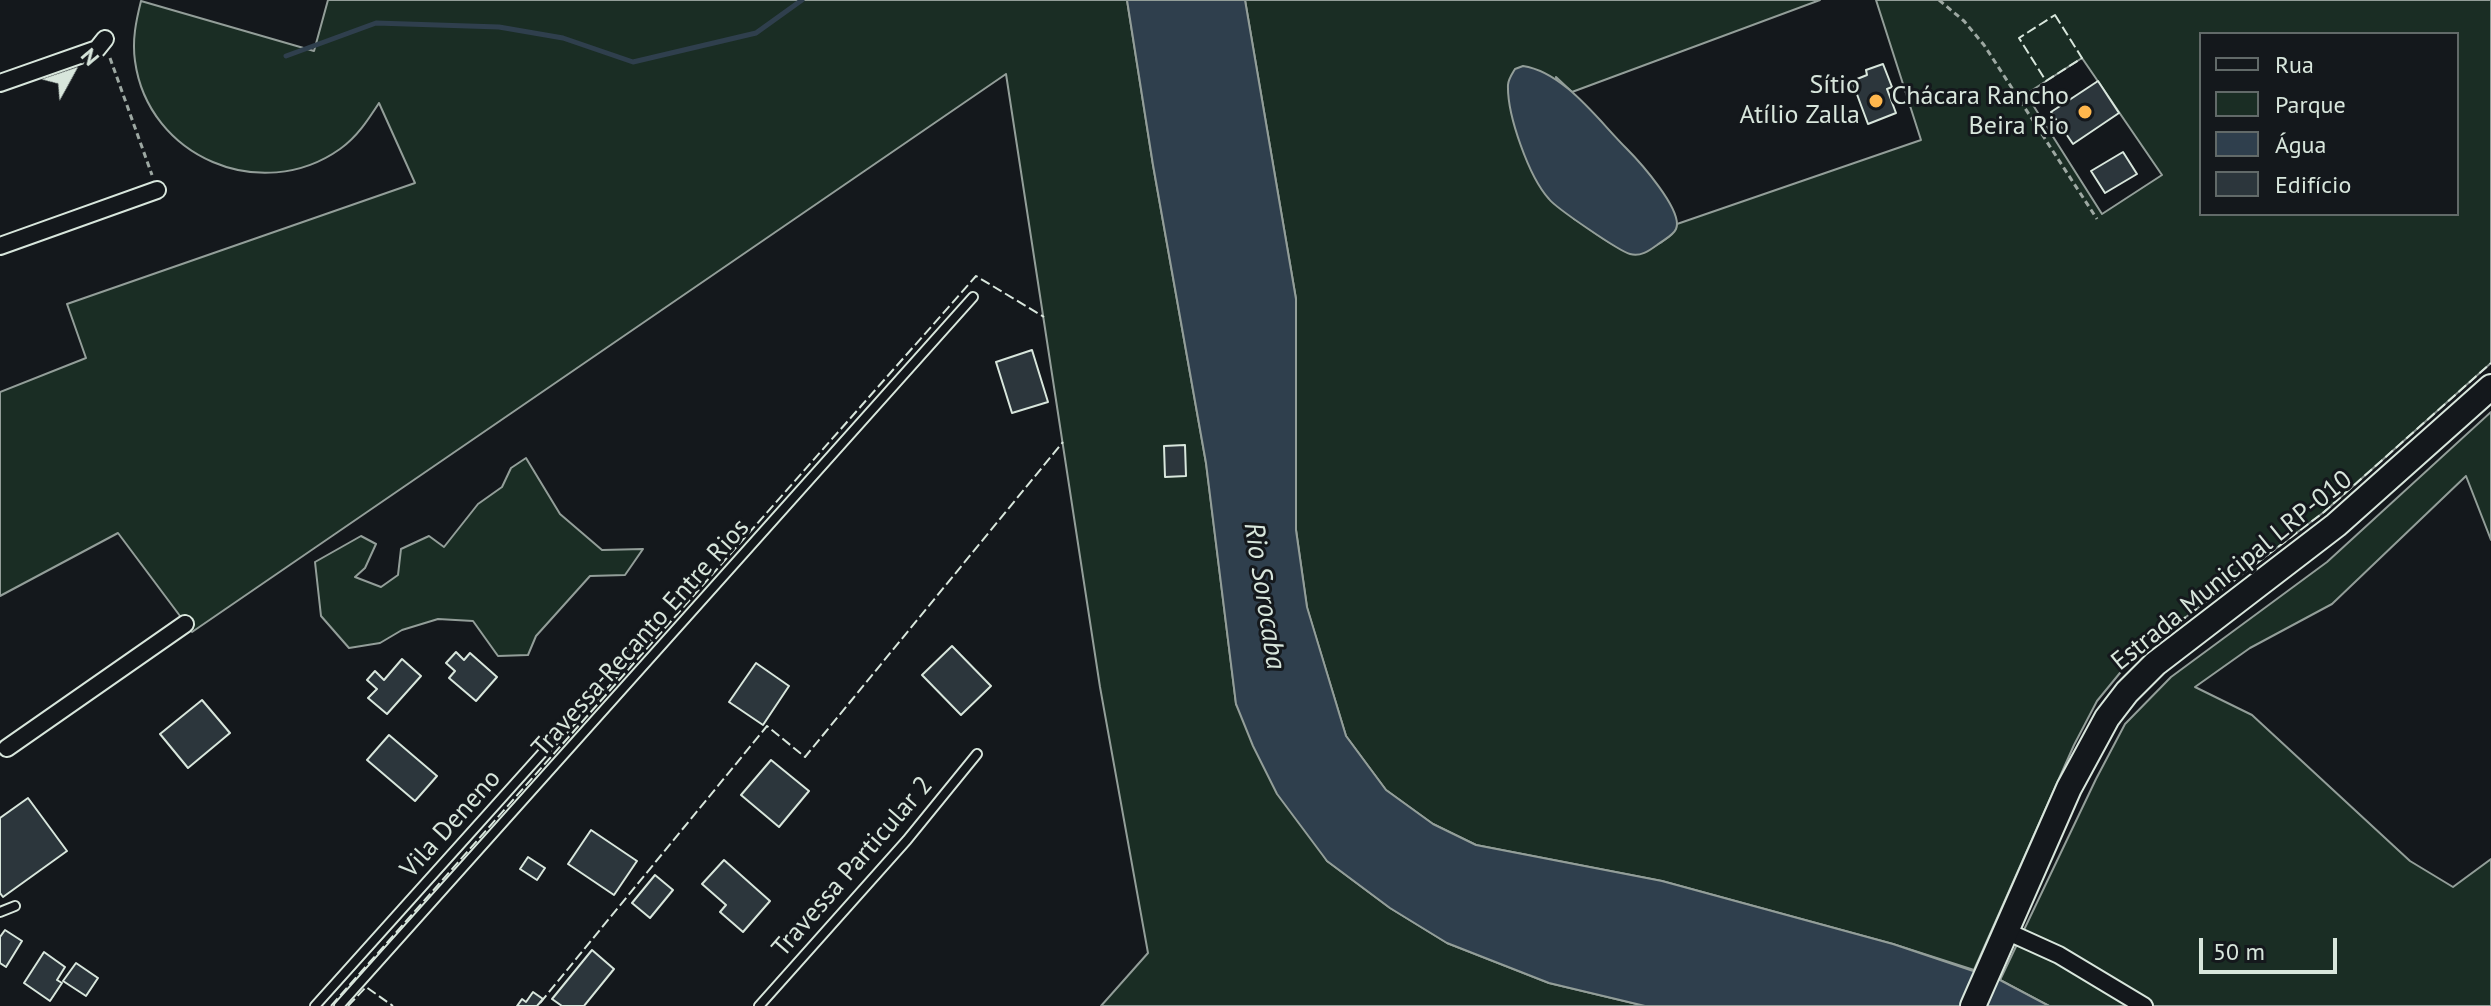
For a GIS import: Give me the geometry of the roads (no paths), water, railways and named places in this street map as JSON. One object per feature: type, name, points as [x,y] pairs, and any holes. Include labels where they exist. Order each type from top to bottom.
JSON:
[{"type":"street","points":[[0,83],[101,44]]},
{"type":"street","points":[[0,246],[157,190]]},
{"type":"street","name":"Estrada Municipal LRP-010","points":[[1973,1006],[2069,788],[2107,718],[2127,692],[2174,649],[2336,525],[2491,387]]},
{"type":"street","points":[[6,748],[185,624]]},
{"type":"street","points":[[2002,941],[2059,955],[2144,1006]]},
{"type":"lane","name":"Travessa Recanto Entre Rios","points":[[339,1006],[973,297]]},
{"type":"lane","name":"Vila Deneno","points":[[315,1006],[650,633]]},
{"type":"lane","name":"Travessa Particular 2","points":[[759,1006],[907,840],[977,754]]},
{"type":"lane","points":[[0,912],[15,906]]},
{"type":"water","name":"Rio Sorocaba","points":[[1127,0],[1245,0],[1296,299],[1296,530],[1307,607],[1346,736],[1386,790],[1433,824],[1476,845],[1662,881],[1893,944],[2000,980],[2049,1006],[1645,1006],[1549,983],[1447,943],[1390,908],[1327,861],[1277,794],[1236,704],[1206,463]]},
{"type":"water","points":[[1523,66],[1538,70],[1566,87],[1640,164],[1673,211],[1677,221],[1673,234],[1644,253],[1630,254],[1588,229],[1549,199],[1527,161],[1511,112],[1509,81],[1515,69]]},
{"type":"waterway","points":[[286,56],[376,23],[499,27],[563,38],[633,62],[756,33],[802,0]]},
{"type":"place","name":"Sítio Atílio Zalla","points":[[1876,101]]},
{"type":"place","name":"Chácara Rancho Beira Rio","points":[[2085,112]]}]
